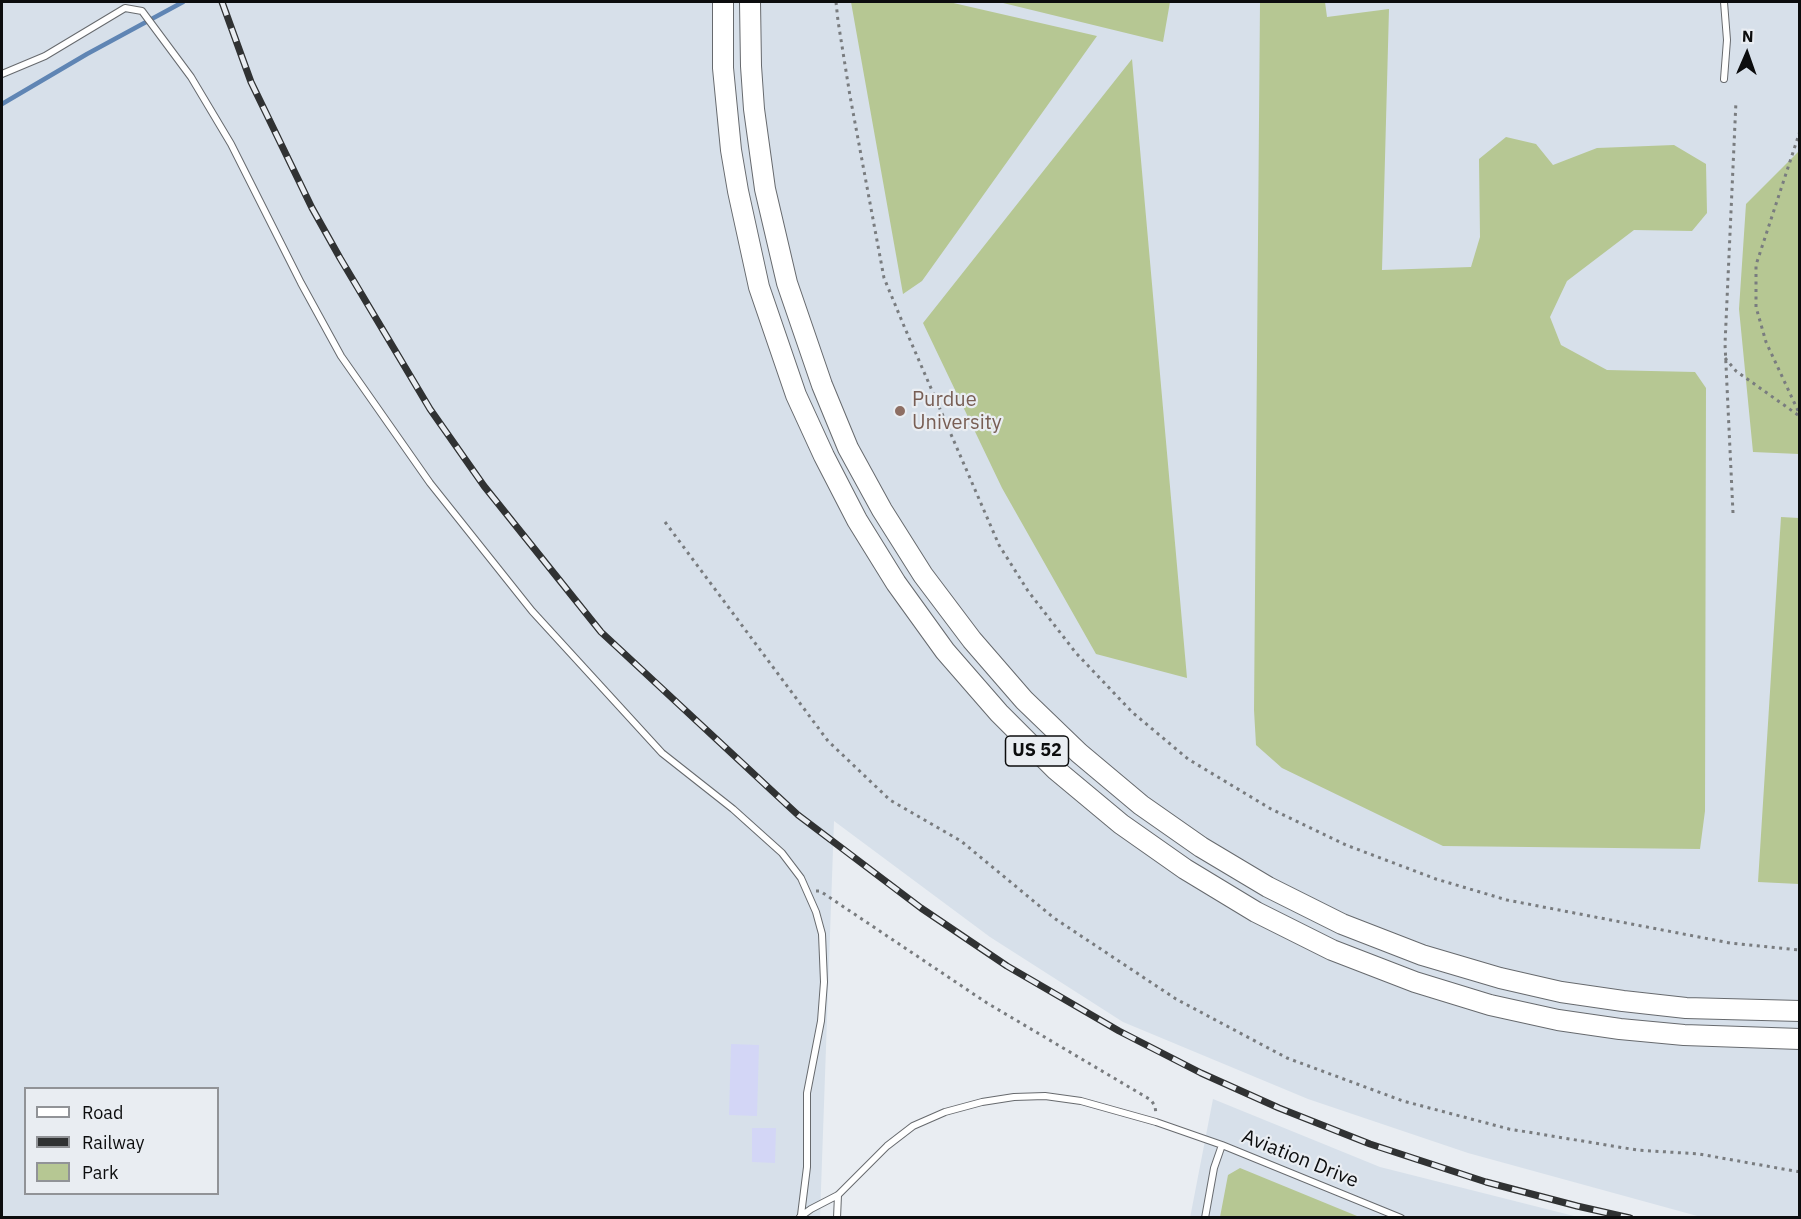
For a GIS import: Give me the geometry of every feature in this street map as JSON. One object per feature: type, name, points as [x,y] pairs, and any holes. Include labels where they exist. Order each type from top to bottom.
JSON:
[{"type":"main road","name":"US 52","points":[[723,2],[723,68],[731,150],[738,191],[759,287],[796,395],[857,520],[896,583],[945,651],[999,713],[1055,769],[1121,824],[1185,869],[1256,912],[1332,950],[1415,982],[1490,1005],[1558,1020],[1684,1035],[1800,1040]]},
{"type":"main road","name":"US 52","points":[[750,2],[754,109],[765,189],[787,283],[822,385],[848,448],[882,510],[923,575],[972,640],[1024,700],[1079,753],[1141,805],[1200,847],[1268,887],[1342,924],[1422,956],[1561,992],[1686,1008],[1800,1011]]},
{"type":"lane","points":[[1724,2],[1727,40],[1724,79]]},
{"type":"lane","points":[[2,74],[45,56],[125,8],[142,11],[192,77],[231,144],[301,283],[341,356],[430,483],[532,611],[662,753],[733,809],[782,853],[801,878],[808,890],[822,934],[824,982],[821,1021],[807,1093],[807,1167],[801,1216]]},
{"type":"lane","points":[[801,1216],[838,1195],[887,1146],[913,1126],[945,1112],[982,1102],[1014,1097],[1045,1096],[1081,1101],[1156,1122],[1222,1146]]},
{"type":"lane","name":"Aviation Drive","points":[[1205,1218],[1214,1168],[1222,1146],[1401,1218]]},
{"type":"lane","points":[[837,1218],[838,1195]]},
{"type":"path","points":[[836,2],[850,96],[884,278],[904,326],[999,545],[1028,591],[1076,653],[1132,712],[1188,759],[1271,809],[1346,845],[1436,879],[1507,900],[1553,909],[1730,943],[1800,950]]},
{"type":"path","points":[[1733,513],[1725,358],[1736,101]]},
{"type":"path","points":[[1800,131],[1756,265],[1756,307],[1766,342],[1800,415]]},
{"type":"path","points":[[1725,358],[1736,371],[1800,415]]},
{"type":"path","points":[[665,522],[828,741],[890,800],[961,842],[1054,918],[1176,999],[1287,1058],[1403,1101],[1509,1129],[1637,1150],[1699,1154],[1800,1172]]},
{"type":"path","points":[[808,890],[820,891],[987,1003],[1151,1100],[1155,1106],[1156,1122]]},
{"type":"shaded area","name":"Purdue University","points":[[2,2],[1799,2],[1799,1217],[1701,1217],[1468,1153],[1308,1099],[1123,1022],[990,937],[834,821],[820,1217],[2,1218]]},
{"type":"shaded area","points":[[1213,1099],[1380,1167],[1578,1217],[1190,1218]]},
{"type":"green space","points":[[851,2],[949,2],[1097,36],[922,281],[903,294]]},
{"type":"green space","points":[[999,2],[1170,2],[1163,42]]},
{"type":"green space","points":[[1260,2],[1325,2],[1327,17],[1389,9],[1382,270],[1471,267],[1480,237],[1479,159],[1506,137],[1536,144],[1553,165],[1597,148],[1674,145],[1706,164],[1707,213],[1692,231],[1634,230],[1567,281],[1550,317],[1561,345],[1607,370],[1695,372],[1706,388],[1705,811],[1700,849],[1443,846],[1282,768],[1256,745],[1254,710]]},
{"type":"green space","points":[[1132,59],[1187,678],[1096,654],[1002,488],[923,323]]},
{"type":"green space","points":[[1799,151],[1799,454],[1753,452],[1739,309],[1746,204]]},
{"type":"green space","points":[[1781,517],[1799,518],[1799,884],[1758,882]]},
{"type":"green space","points":[[1240,1168],[1357,1217],[1220,1217],[1228,1175]]},
{"type":"building","points":[[731,1044],[759,1045],[757,1116],[729,1115]]},
{"type":"building","points":[[752,1128],[776,1128],[775,1163],[752,1162]]},
{"type":"waterway","points":[[2,104],[87,54],[183,2]]},
{"type":"railway","points":[[222,2],[251,82],[312,208],[430,409],[484,486],[601,632],[798,815],[921,908],[1007,966],[1119,1031],[1201,1073],[1279,1108],[1370,1144],[1486,1182],[1630,1218]]},
{"type":"place","name":"Purdue University","points":[[900,411]]}]
